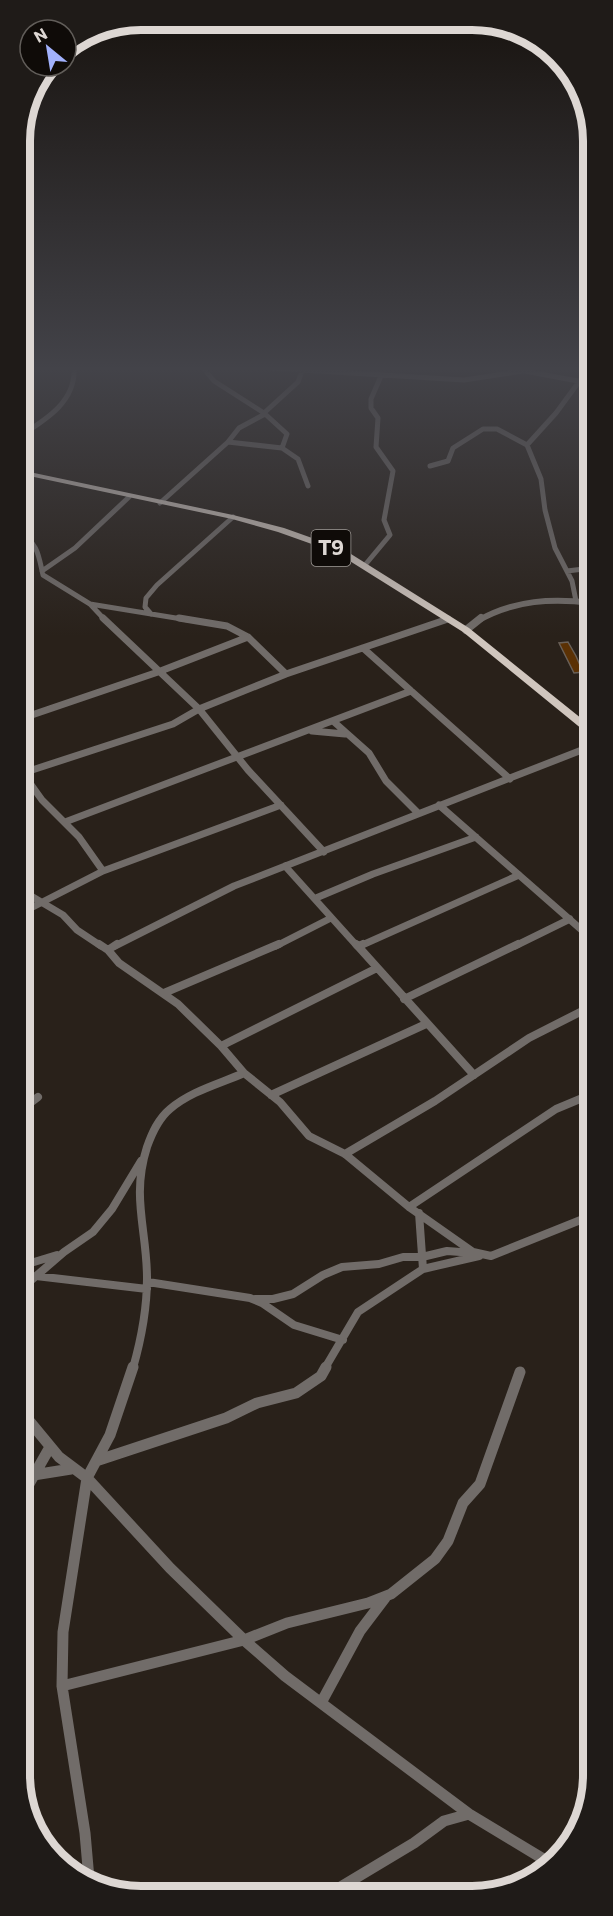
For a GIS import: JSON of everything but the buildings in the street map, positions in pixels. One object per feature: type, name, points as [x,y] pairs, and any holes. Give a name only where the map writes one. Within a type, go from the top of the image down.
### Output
[{"type":"highway","name":"T9","points":[[30,474],[129,497],[233,517],[281,530],[340,551],[466,630],[583,725]]},
{"type":"street","points":[[160,503],[211,457]]},
{"type":"street","points":[[296,457],[308,486]]},
{"type":"street","points":[[365,565],[390,535],[384,520],[393,471],[381,457]]},
{"type":"street","points":[[430,466],[448,461],[449,457]]},
{"type":"street","points":[[532,457],[541,479],[545,510],[555,548],[572,581],[576,601]]},
{"type":"street","points":[[42,571],[75,548],[129,497]]},
{"type":"street","points":[[151,614],[145,607],[146,598],[157,585],[233,517]]},
{"type":"street","points":[[30,540],[36,546],[44,575],[90,604],[199,709],[237,756],[324,852]]},
{"type":"street","points":[[567,570],[583,569]]},
{"type":"street","points":[[466,630],[477,619],[523,603],[583,602]]},
{"type":"street","points":[[90,604],[227,626],[248,637],[286,675]]},
{"type":"street","points":[[30,770],[166,727],[185,719],[199,709],[286,675],[448,619]]},
{"type":"street","points":[[30,717],[158,672],[248,637]]},
{"type":"street","points":[[363,648],[510,778]]},
{"type":"street","points":[[65,822],[411,691]]},
{"type":"street","points":[[333,721],[369,753],[386,781],[418,813]]},
{"type":"street","points":[[308,730],[347,735]]},
{"type":"street","points":[[108,950],[126,938],[198,902],[583,750]]},
{"type":"street","points":[[30,783],[42,800],[65,822],[103,871]]},
{"type":"street","points":[[30,909],[103,871],[281,805]]},
{"type":"street","points":[[439,805],[583,931]]},
{"type":"street","points":[[316,898],[374,874],[477,837]]},
{"type":"street","points":[[285,866],[474,1075]]},
{"type":"street","points":[[358,946],[519,875]]},
{"type":"street","points":[[30,894],[63,915],[77,930],[108,950],[119,963],[164,993],[221,1046],[244,1073],[271,1095],[309,1136],[345,1154],[409,1206],[478,1254]]},
{"type":"street","points":[[164,993],[289,940],[331,918]]},
{"type":"street","points":[[404,999],[570,919]]},
{"type":"street","points":[[221,1046],[377,968]]},
{"type":"street","points":[[345,1154],[474,1075],[529,1038],[583,1011]]},
{"type":"street","points":[[271,1095],[426,1024]]},
{"type":"street","points":[[30,1281],[64,1252],[93,1232],[112,1209],[143,1157],[153,1131],[163,1116],[173,1107],[244,1073]]},
{"type":"street","points":[[30,1103],[38,1097]]},
{"type":"street","points":[[409,1206],[556,1109],[583,1098]]},
{"type":"street","points":[[88,1873],[85,1833],[62,1686],[63,1632],[87,1478],[99,1460],[133,1371],[147,1285],[137,1199],[143,1157]]},
{"type":"street","points":[[419,1213],[423,1269]]},
{"type":"street","points":[[36,1276],[273,1299],[293,1294],[323,1275],[342,1267],[380,1264],[403,1257],[422,1257],[446,1251],[491,1256],[583,1219]]},
{"type":"street","points":[[30,1263],[64,1252]]},
{"type":"street","points":[[99,1460],[226,1418],[257,1403],[297,1393],[321,1376],[358,1312],[423,1269],[478,1254]]},
{"type":"street","points":[[255,1299],[294,1325],[343,1340]]},
{"type":"street","points":[[321,1703],[360,1631],[386,1597],[435,1559],[448,1541],[463,1503],[480,1484],[520,1372]]},
{"type":"street","points":[[30,1422],[71,1469],[87,1478],[170,1568],[244,1640],[321,1703],[469,1814],[544,1860]]},
{"type":"street","points":[[30,1483],[50,1447]]},
{"type":"street","points":[[30,1475],[71,1469]]},
{"type":"street","points":[[62,1686],[244,1640],[286,1623],[386,1597]]},
{"type":"street","points":[[342,1886],[414,1843],[444,1821],[469,1814]]}]
